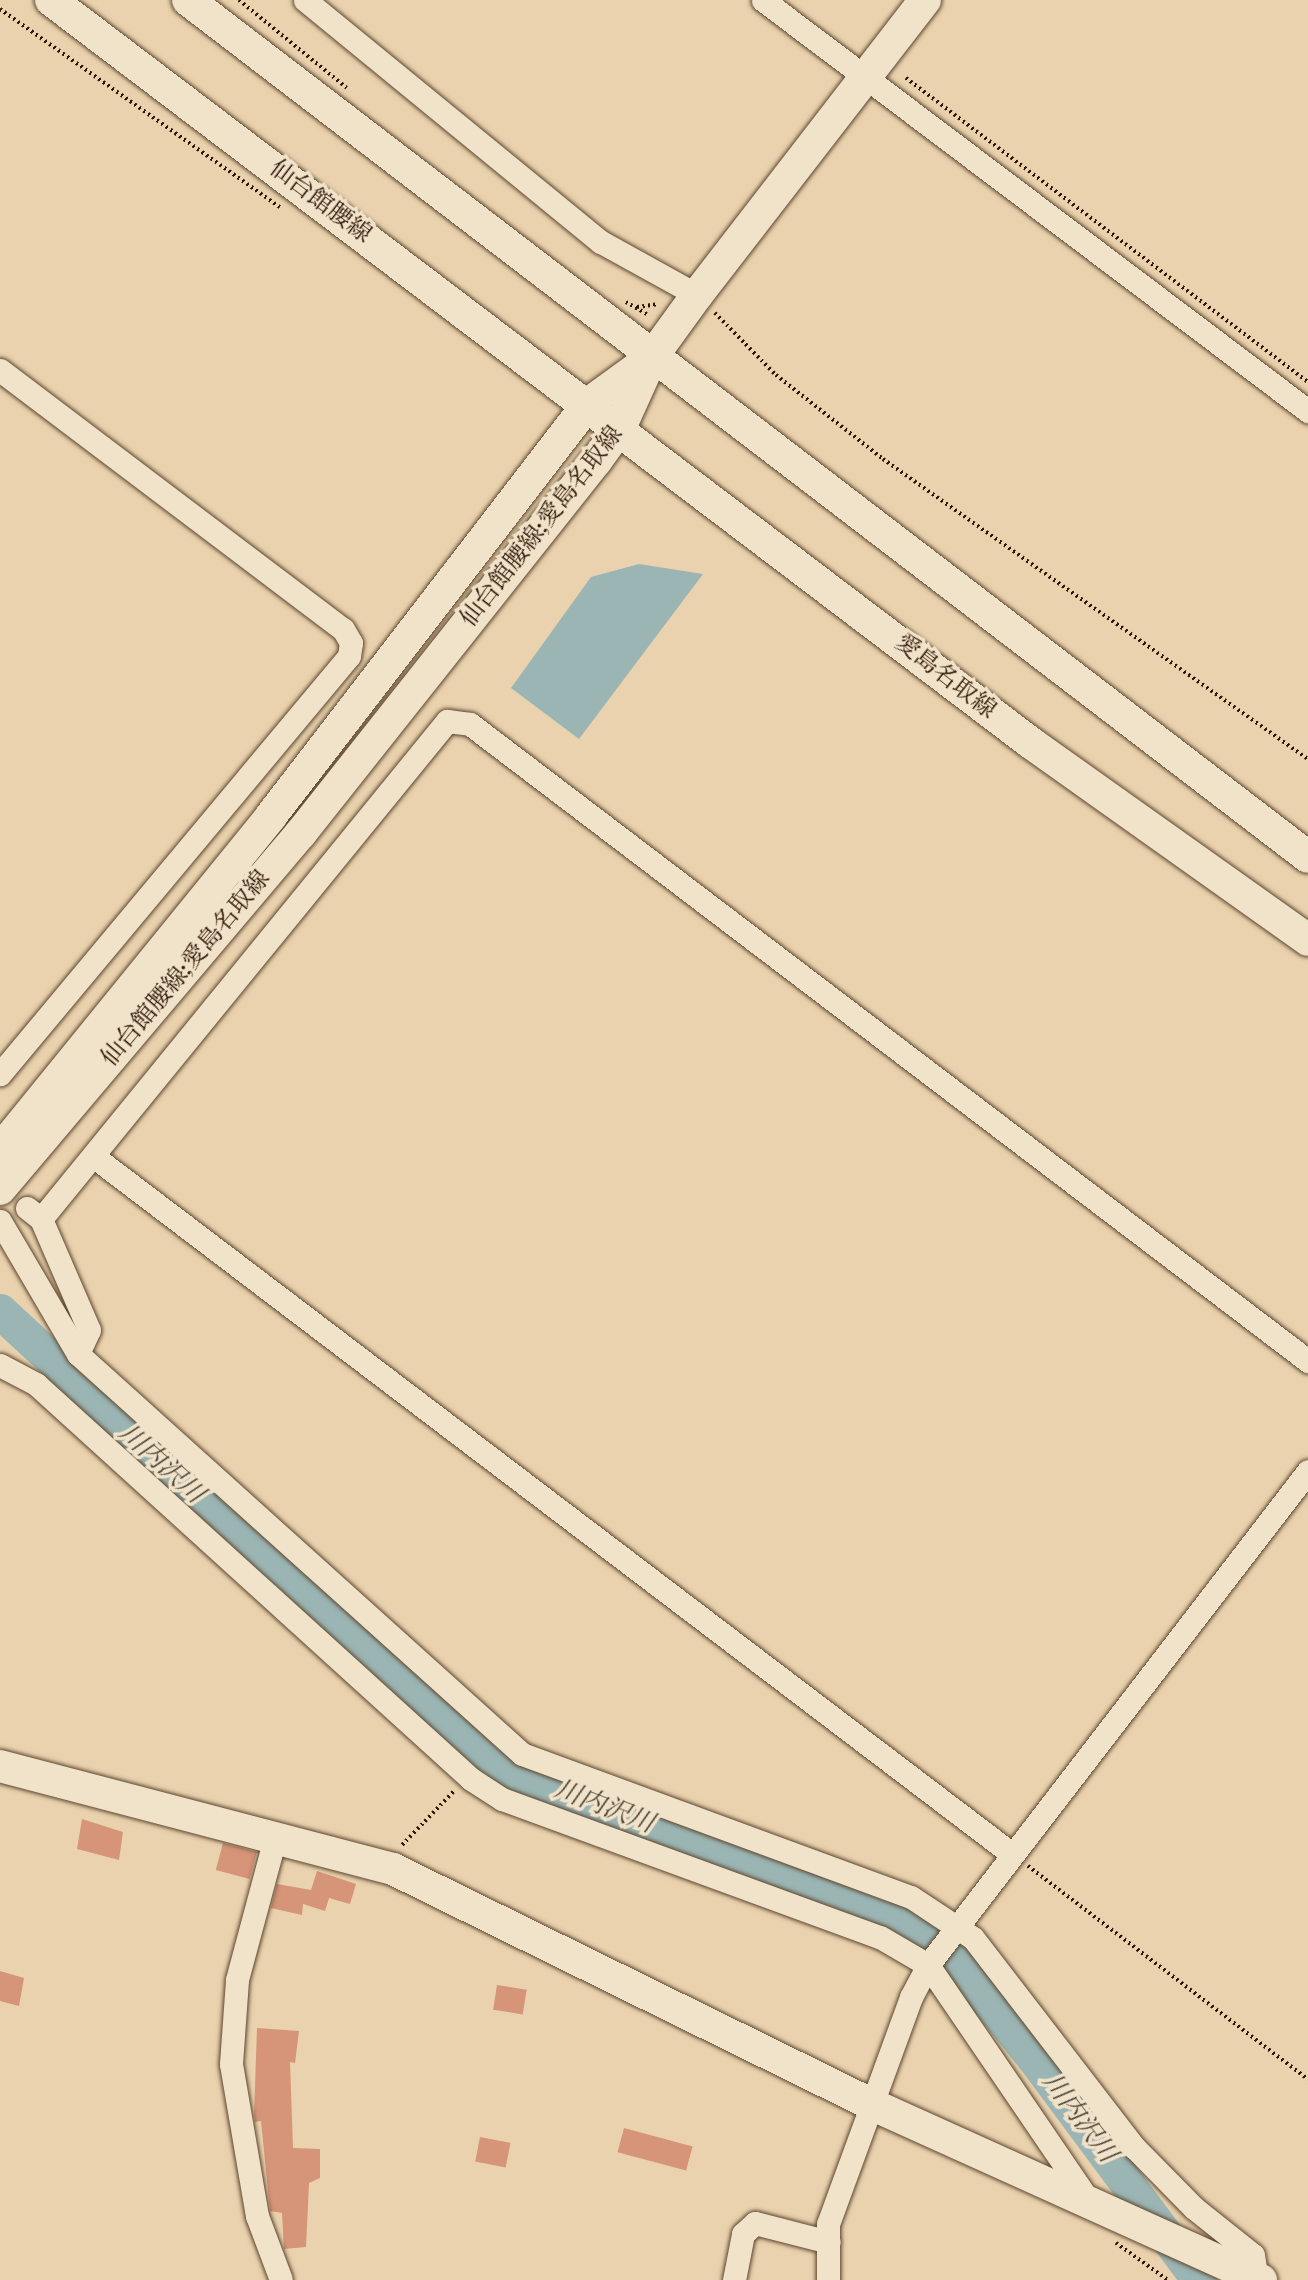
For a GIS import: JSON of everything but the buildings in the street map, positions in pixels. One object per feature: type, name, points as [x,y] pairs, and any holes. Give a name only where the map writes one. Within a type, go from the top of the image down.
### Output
[{"type":"main road","name":"仙台館腰線","points":[[51,0],[588,404]]},
{"type":"main road","points":[[188,0],[652,357],[988,607],[1308,857]]},
{"type":"main road","points":[[652,357],[925,0]]},
{"type":"main road","name":"仙台館腰線;愛島名取線","points":[[0,1150],[237,859],[588,404],[652,357]]},
{"type":"main road","name":"仙台館腰線;愛島名取線","points":[[0,1189],[301,833],[620,428],[652,357]]},
{"type":"main road","name":"愛島名取線","points":[[588,404],[1031,743],[1308,940]]},
{"type":"main road","points":[[0,1766],[276,1834],[393,1869],[873,2105],[1251,2276]]},
{"type":"street","points":[[305,0],[601,242],[697,295]]},
{"type":"street","points":[[764,0],[1308,411]]},
{"type":"street","points":[[0,370],[343,629],[351,643],[349,656],[0,1074]]},
{"type":"street","points":[[78,1354],[89,1330],[34,1213],[93,1156],[447,721],[470,724],[1308,1361]]},
{"type":"street","points":[[93,1156],[1012,1854]]},
{"type":"street","points":[[0,1221],[78,1354],[522,1754],[911,1897],[956,1932],[1164,2180],[1253,2255],[1251,2276]]},
{"type":"street","points":[[0,1365],[36,1384],[471,1779],[502,1799],[880,1937],[931,1962],[1106,2211]]},
{"type":"street","points":[[828,2280],[828,2224],[931,1962],[1308,1471]]},
{"type":"street","points":[[276,1834],[237,1980],[231,2064],[257,2216],[281,2280]]},
{"type":"street","points":[[734,2280],[743,2234],[755,2223],[829,2242]]},
{"type":"path","points":[[0,9],[287,212]]},
{"type":"path","points":[[906,78],[1308,382]]},
{"type":"path","points":[[697,295],[776,375],[883,459],[1308,759]]},
{"type":"path","points":[[393,1869],[402,1844],[471,1779]]},
{"type":"path","points":[[1012,1854],[1308,2079]]},
{"type":"water","points":[[639,564],[703,574],[579,739],[511,688],[591,577]]},
{"type":"waterway","name":"川内沢川","points":[[0,1311],[489,1764],[932,1933],[1034,2058],[1199,2280]]}]
